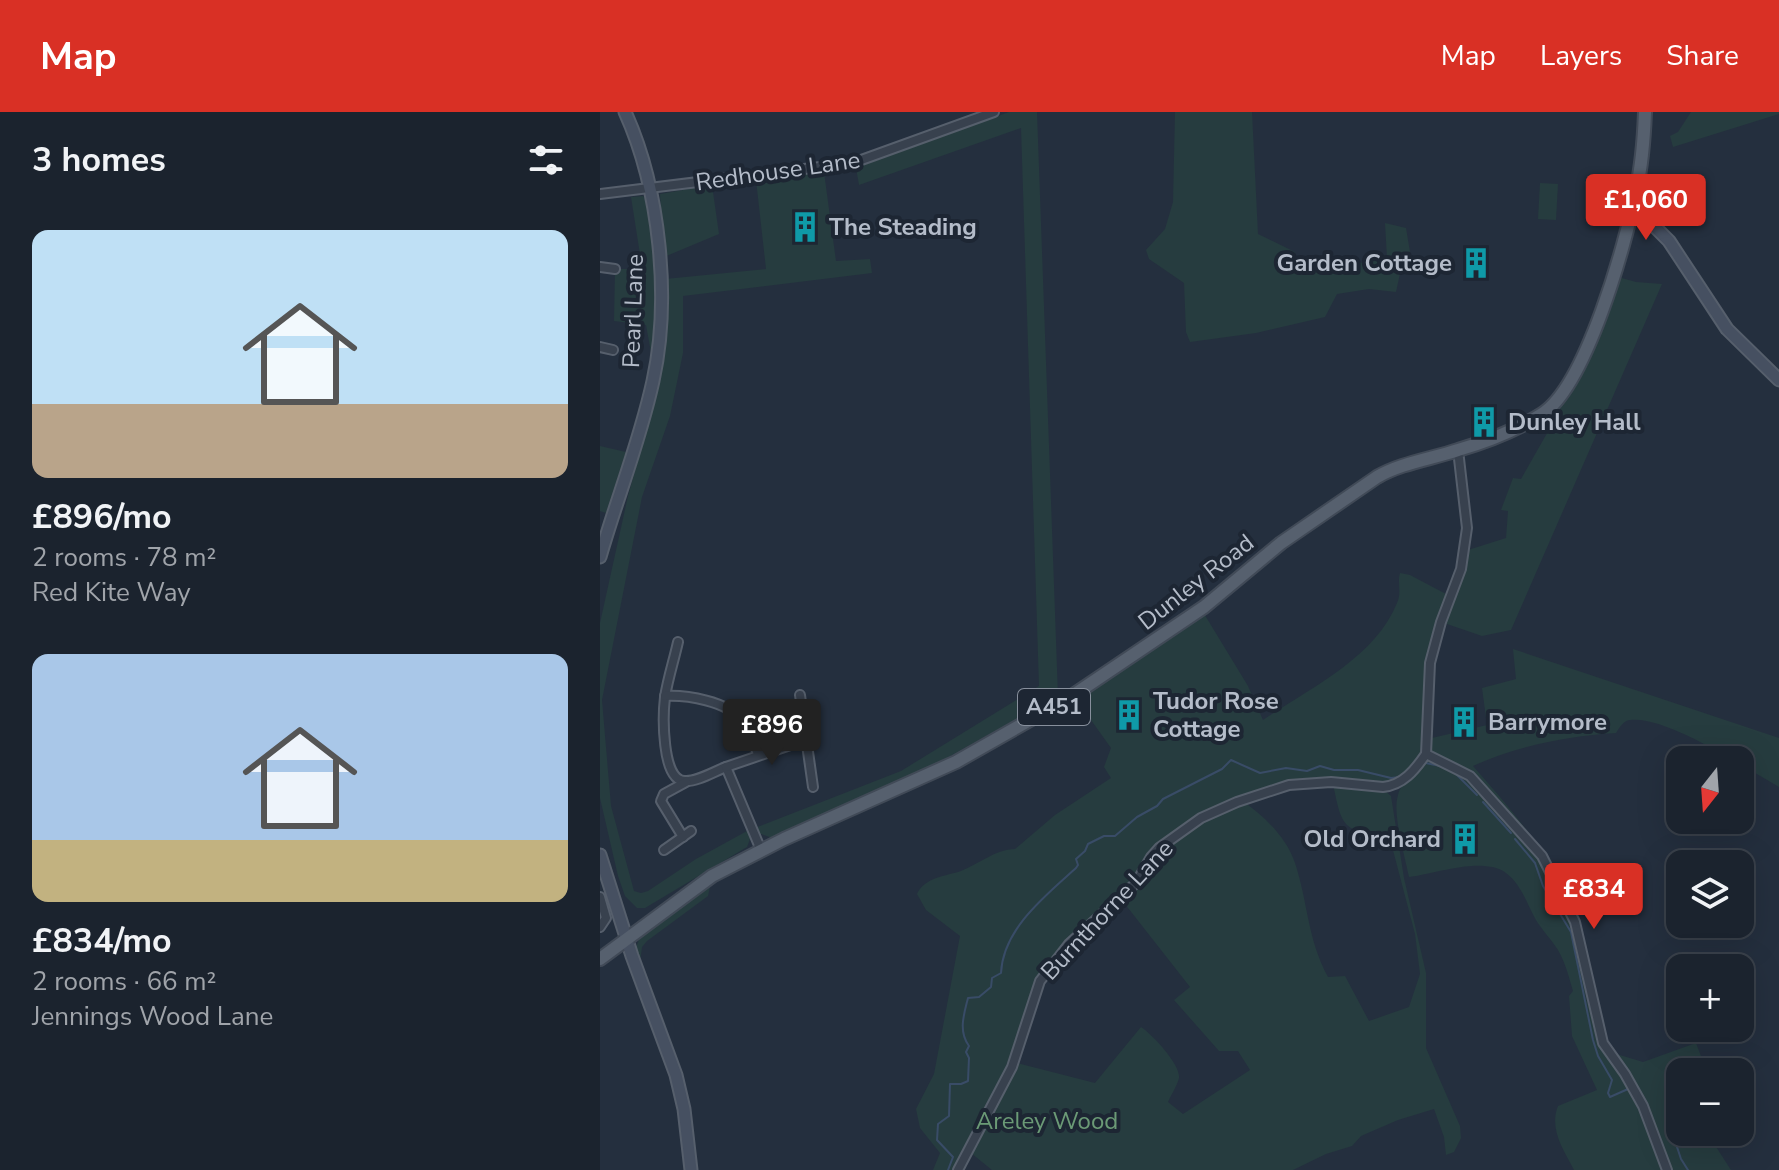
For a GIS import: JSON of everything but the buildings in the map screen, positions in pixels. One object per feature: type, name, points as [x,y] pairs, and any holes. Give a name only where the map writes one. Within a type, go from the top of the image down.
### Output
[{"type":"main road","name":"Pearl Lane","points":[[600,557],[646,407],[656,362],[660,321],[659,269],[650,188],[625,112]]},
{"type":"main road","name":"Dunley Road","points":[[600,959],[712,876],[761,850],[956,762],[1043,714],[1204,607],[1281,543],[1377,477],[1392,469],[1458,450],[1529,421],[1552,407],[1573,376],[1598,318],[1627,229],[1636,192],[1645,112]]},
{"type":"main road","points":[[1636,192],[1639,210],[1669,241],[1727,329],[1779,380]]},
{"type":"main road","points":[[1627,229],[1637,223],[1651,224]]},
{"type":"main road","points":[[600,855],[676,1075],[684,1109],[691,1170]]},
{"type":"street","name":"Redhouse Lane","points":[[600,194],[853,163],[994,112]]},
{"type":"street","points":[[600,267],[615,269]]},
{"type":"street","points":[[600,347],[613,350]]},
{"type":"street","points":[[1458,450],[1465,501],[1465,550],[1432,651],[1426,754],[1470,776],[1542,856],[1575,922],[1603,1043],[1643,1106],[1667,1170]]},
{"type":"street","points":[[678,642],[665,696],[667,756],[676,779],[686,782]]},
{"type":"street","points":[[800,695],[813,787]]},
{"type":"street","points":[[665,696],[682,696],[730,711],[743,720],[758,754]]},
{"type":"street","points":[[683,837],[661,801],[664,794],[686,782],[758,754],[808,739]]},
{"type":"street","name":"Burnthorne Lane","points":[[958,1170],[1012,1067],[1033,1009],[1038,984],[1069,944],[1131,888],[1159,848],[1201,818],[1289,785],[1331,782],[1394,786],[1407,777],[1426,754]]},
{"type":"street","points":[[726,767],[761,850]]},
{"type":"street","points":[[664,850],[691,831]]},
{"type":"street","points":[[600,897],[606,918],[600,927]]},
{"type":"green space","points":[[1009,112],[1037,112],[1058,696],[934,765],[782,834],[772,838],[761,834],[750,839],[747,847],[645,908],[637,908],[625,896],[618,876],[600,798],[600,623],[628,496],[658,388],[664,355],[665,279],[766,269],[756,180],[824,172],[836,261],[870,259],[872,273],[683,296],[683,353],[670,416],[642,497],[602,700],[611,806],[634,891],[648,891],[696,859],[747,831],[901,771],[1039,686],[1021,128],[859,185],[856,168]]},
{"type":"green space","points":[[1175,112],[1252,112],[1258,234],[1295,252],[1298,270],[1383,260],[1387,258],[1385,223],[1406,228],[1410,252],[1403,260],[1396,292],[1369,289],[1337,294],[1325,317],[1256,333],[1190,342],[1186,332],[1184,283],[1149,259],[1146,250],[1165,229],[1173,202]]},
{"type":"green space","points":[[1691,112],[1779,114],[1673,147],[1670,136],[1678,132]]},
{"type":"green space","points":[[1540,183],[1558,184],[1556,220],[1538,219]]},
{"type":"green space","points":[[712,185],[719,234],[664,257],[660,194]]},
{"type":"green space","points":[[643,196],[649,203],[654,261],[652,358],[646,325],[614,321],[615,269],[642,267],[631,197]]},
{"type":"green space","points":[[1618,277],[1662,284],[1511,630],[1482,636],[1444,623],[1468,550],[1506,538],[1508,511],[1501,510],[1513,478],[1521,479],[1555,423],[1545,419],[1562,402]]},
{"type":"green space","points":[[600,446],[626,452],[606,513],[600,511]]},
{"type":"green space","points":[[1400,573],[1446,594],[1427,657],[1425,729],[1420,757],[1404,776],[1387,783],[1318,779],[1279,784],[1233,801],[1158,846],[1128,886],[1070,940],[1037,978],[1003,1078],[955,1170],[933,1170],[940,1153],[920,1128],[916,1109],[934,1074],[960,936],[926,910],[917,894],[921,888],[936,878],[961,871],[1001,851],[1015,849],[1055,815],[1111,778],[1104,767],[1111,748],[1076,699],[1203,612],[1248,686],[1263,720],[1339,670],[1373,640],[1387,623],[1397,603]]},
{"type":"green space","points":[[1513,649],[1779,738],[1779,787],[1754,772],[1754,746],[1707,746],[1668,727],[1641,720],[1625,722],[1616,733],[1543,743],[1473,766],[1542,851],[1473,773],[1429,749],[1432,738],[1487,725],[1482,688],[1516,679]]},
{"type":"green space","points":[[1427,761],[1461,775],[1541,858],[1571,918],[1596,1038],[1627,1085],[1635,1084],[1613,1053],[1643,1062],[1696,1043],[1702,1058],[1666,1058],[1666,1146],[1716,1146],[1731,1170],[1574,1170],[1556,1131],[1558,1106],[1597,1090],[1572,1036],[1569,996],[1573,991],[1565,965],[1520,888],[1506,873],[1496,868],[1472,866],[1409,877],[1397,803],[1402,785]]},
{"type":"green space","name":"Areley Wood","points":[[1333,784],[1384,790],[1391,796],[1404,878],[1426,973],[1426,1048],[1460,1126],[1461,1138],[1454,1152],[1446,1155],[1444,1137],[1434,1109],[1361,1136],[1352,1146],[1293,1170],[992,1170],[971,1153],[1017,1063],[1095,1083],[1141,1027],[1171,1058],[1178,1072],[1179,1078],[1168,1102],[1183,1114],[1250,1070],[1238,1051],[1219,1051],[1174,1000],[1190,987],[1121,899],[1162,850],[1198,823],[1244,802],[1274,828],[1291,854],[1316,948],[1328,977],[1345,976],[1369,1021],[1409,1007],[1420,974],[1415,934],[1389,835],[1362,832],[1347,825],[1339,810]]},
{"type":"green space","points":[[710,887],[708,896],[647,941],[642,947],[640,962],[635,950],[640,937]]},
{"type":"waterway","points":[[948,1170],[953,1157],[937,1140],[938,1124],[949,1116],[950,1084],[968,1081],[969,1058],[966,1052],[969,1046],[963,1028],[968,998],[979,997],[991,987],[992,978],[1001,973],[1009,942],[1017,928],[1039,902],[1076,868],[1076,859],[1088,844],[1104,836],[1115,836],[1163,799],[1222,769],[1231,760],[1260,773],[1286,768],[1307,771],[1320,766],[1400,777]]},
{"type":"waterway","points":[[1426,763],[1440,766]]},
{"type":"waterway","points":[[1456,774],[1477,795]]},
{"type":"waterway","points":[[1483,802],[1511,833]]},
{"type":"waterway","points":[[1515,839],[1535,863],[1543,886],[1571,932],[1593,1040],[1612,1080],[1608,1093],[1610,1097],[1628,1089]]},
{"type":"waterway","points":[[1677,1146],[1688,1170]]},
{"type":"place","name":"The Steading","points":[[805,227]]},
{"type":"place","name":"Garden Cottage","points":[[1476,263]]},
{"type":"place","name":"Dunley Hall","points":[[1484,422]]},
{"type":"place","name":"Tudor Rose Cottage","points":[[1129,715]]},
{"type":"place","name":"Barrymore","points":[[1464,722]]},
{"type":"place","name":"Old Orchard","points":[[1465,839]]}]
